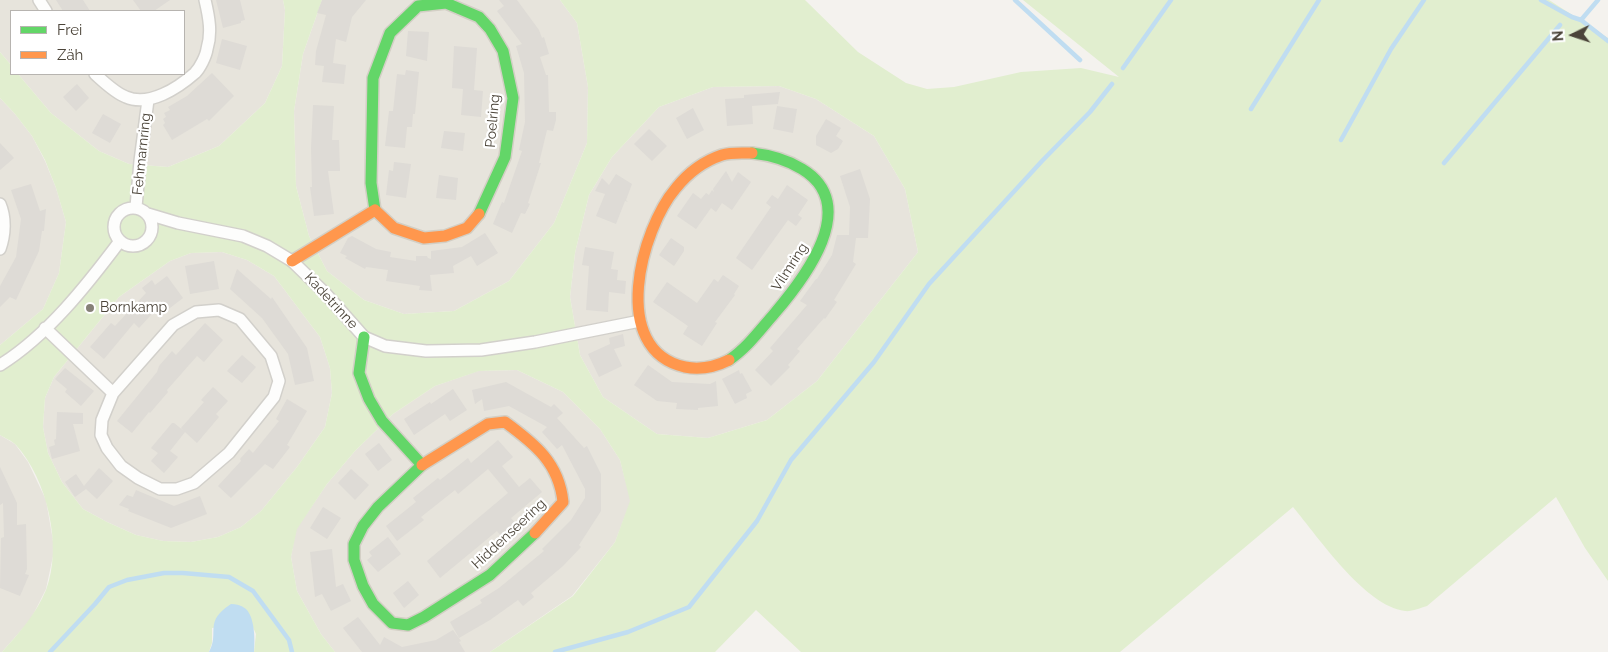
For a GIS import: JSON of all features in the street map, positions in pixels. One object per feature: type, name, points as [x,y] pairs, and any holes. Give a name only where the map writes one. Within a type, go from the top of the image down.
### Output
[{"type":"street","name":"Fehmarnring","points":[[96,75],[126,98],[148,100],[164,94],[196,72],[207,51],[210,36],[205,0]]},
{"type":"street","name":"Poelring","points":[[446,3],[479,16],[490,29],[503,51],[513,98],[505,157],[482,211],[467,228],[445,236],[424,238],[394,228],[375,210],[371,183],[373,78],[390,33],[418,6],[446,3]]},
{"type":"street","name":"Fehmarnring","points":[[136,207],[148,100]]},
{"type":"street","name":"Vilmring","points":[[752,153],[781,158],[819,181],[825,194],[829,216],[820,250],[791,296],[742,350],[725,363],[705,368],[687,368],[669,362],[657,353],[650,344],[640,321],[638,296],[640,272],[646,244],[656,219],[670,194],[689,174],[725,154],[752,153]]},
{"type":"street","points":[[0,204],[4,225],[0,249]]},
{"type":"street","name":"Kadetrinne","points":[[136,207],[148,214],[178,223],[243,236],[267,246],[292,261],[325,293],[364,337],[385,346],[426,351],[481,350],[535,342],[640,321]]},
{"type":"street","points":[[136,207],[124,209],[116,218],[114,230],[120,241],[129,246],[138,246],[147,241],[152,232],[152,222],[148,214]]},
{"type":"street","points":[[292,261],[375,210]]},
{"type":"street","points":[[0,365],[18,354],[46,328],[88,282],[120,241]]},
{"type":"street","points":[[219,310],[240,319],[271,356],[279,380],[274,397],[229,453],[194,483],[177,489],[160,489],[138,478],[121,466],[107,448],[101,435],[102,420],[114,393],[173,324],[196,312],[219,310]]},
{"type":"street","points":[[46,328],[114,393]]},
{"type":"street","points":[[364,337],[359,373],[369,399],[382,422],[422,465]]},
{"type":"street","name":"Hiddenseering","points":[[505,422],[545,454],[563,488],[563,502],[540,528],[490,575],[408,625],[392,623],[371,601],[360,580],[353,558],[356,537],[377,509],[422,465],[488,424],[505,422]]},
{"type":"shaded area","points":[[0,0],[283,0],[285,10],[282,66],[265,103],[219,146],[168,167],[129,164],[99,151],[51,113],[19,75],[185,75],[185,10],[10,10],[10,64],[0,52]]},
{"type":"shaded area","points":[[322,0],[560,0],[577,23],[588,87],[587,143],[554,223],[509,281],[454,311],[404,314],[364,300],[327,271],[309,236],[296,186],[294,111],[303,54]]},
{"type":"shaded area","points":[[779,86],[816,99],[874,136],[905,189],[918,252],[817,381],[767,420],[708,438],[657,434],[603,397],[580,355],[570,297],[575,253],[589,195],[612,157],[659,107],[713,87]]},
{"type":"shaded area","points":[[0,98],[32,136],[56,188],[66,222],[59,273],[43,309],[0,345]]},
{"type":"shaded area","name":"Bornkamp","points":[[222,252],[247,260],[274,276],[320,337],[330,368],[332,393],[325,427],[297,467],[261,511],[241,527],[218,537],[191,542],[163,541],[136,535],[83,509],[62,482],[48,453],[43,427],[45,398],[54,377],[119,297],[170,261],[191,253]]},
{"type":"shaded area","points":[[517,370],[563,392],[600,429],[620,460],[631,501],[615,542],[572,596],[490,652],[335,652],[321,634],[297,591],[291,557],[296,529],[327,484],[355,451],[393,414],[435,386],[478,371]]},
{"type":"shaded area","points":[[0,435],[15,444],[28,462],[46,500],[53,541],[53,556],[46,589],[31,619],[2,652],[0,652]]},
{"type":"green space","points":[[283,0],[322,0],[303,54],[294,111],[296,186],[309,236],[327,271],[364,300],[404,314],[454,311],[509,281],[554,223],[587,143],[588,87],[577,23],[560,0],[805,0],[858,52],[906,83],[927,89],[954,87],[1021,72],[1081,68],[1119,77],[1023,0],[1549,0],[1608,38],[1608,581],[1585,548],[1556,497],[1427,606],[1405,611],[1390,606],[1374,597],[1359,584],[1329,552],[1293,507],[1120,652],[801,652],[756,610],[715,652],[490,652],[573,596],[615,542],[630,501],[620,460],[600,429],[563,392],[517,370],[479,371],[435,386],[393,414],[355,451],[327,484],[297,529],[291,557],[297,591],[321,634],[335,652],[254,652],[256,634],[251,623],[212,628],[212,643],[209,652],[2,652],[27,623],[42,599],[51,573],[53,554],[49,514],[44,494],[36,476],[27,459],[16,445],[0,435],[0,345],[43,309],[59,273],[66,222],[45,160],[32,136],[0,98],[0,52],[10,64],[10,75],[19,75],[51,113],[99,151],[129,164],[168,167],[219,146],[265,103],[282,66],[285,10]],"holes":[[[779,86],[816,99],[874,136],[905,189],[918,252],[817,381],[767,420],[708,438],[657,434],[603,397],[580,355],[570,297],[575,253],[589,195],[612,157],[659,107],[713,87]],[[222,252],[247,260],[274,276],[320,337],[330,368],[332,393],[325,427],[297,467],[261,511],[241,527],[218,537],[191,542],[163,541],[136,535],[83,509],[62,482],[48,453],[43,427],[45,398],[54,377],[119,297],[170,261],[191,253]]]},
{"type":"water","points":[[231,604],[246,609],[249,613],[254,629],[254,652],[209,652],[217,616]]},
{"type":"building","points":[[56,0],[83,0],[89,10],[62,10]]},
{"type":"building","points":[[133,0],[170,0],[155,10],[140,10]]},
{"type":"building","points":[[216,0],[240,0],[245,20],[223,28]]},
{"type":"building","points":[[322,0],[366,0],[352,17],[346,42],[336,39],[333,63],[346,65],[344,84],[322,82],[324,66],[315,65],[316,51],[326,15],[317,13]]},
{"type":"building","points":[[499,0],[517,0],[539,30],[542,38],[544,37],[549,54],[540,57],[546,75],[548,75],[549,112],[556,112],[553,131],[547,130],[539,163],[541,163],[528,203],[530,204],[525,214],[521,213],[512,233],[493,224],[502,202],[504,203],[522,151],[519,150],[525,122],[524,73],[516,46],[522,44],[497,11],[504,6]]},
{"type":"building","points":[[408,31],[429,32],[427,61],[406,56]]},
{"type":"building","points":[[222,39],[247,46],[240,70],[216,63]]},
{"type":"building","points":[[454,46],[477,48],[474,90],[483,91],[481,117],[461,115],[463,89],[452,88]]},
{"type":"building","points":[[406,70],[419,72],[412,127],[407,127],[405,148],[385,146],[389,111],[393,111],[397,74],[405,75]]},
{"type":"building","points":[[212,73],[234,96],[209,121],[207,119],[172,140],[163,125],[165,123],[163,119],[166,117],[164,113],[170,110],[168,107],[187,96]]},
{"type":"building","points":[[77,84],[89,98],[76,111],[63,97]]},
{"type":"building","points":[[780,92],[778,104],[752,106],[753,124],[727,126],[725,99],[744,98],[744,95]]},
{"type":"building","points":[[313,105],[334,106],[332,140],[339,140],[340,171],[328,171],[334,214],[314,216],[310,187],[312,187]]},
{"type":"building","points":[[777,106],[797,109],[793,133],[773,129]]},
{"type":"building","points":[[693,108],[704,130],[687,139],[676,118]]},
{"type":"building","points":[[103,114],[121,124],[110,143],[92,133]]},
{"type":"building","points":[[826,119],[841,128],[836,136],[843,141],[838,149],[831,153],[816,145],[816,136]]},
{"type":"building","points":[[649,129],[667,146],[652,161],[634,144]]},
{"type":"building","points":[[444,131],[465,133],[463,151],[441,148]]},
{"type":"building","points":[[0,143],[14,158],[0,170]]},
{"type":"building","points":[[394,162],[411,164],[406,198],[386,195],[389,170],[393,171]]},
{"type":"building","points":[[860,169],[870,199],[868,238],[856,238],[853,262],[856,264],[834,300],[837,302],[825,319],[797,349],[800,351],[788,365],[790,367],[771,386],[755,370],[773,351],[770,348],[807,305],[800,301],[832,255],[837,235],[849,235],[850,207],[840,176]]},
{"type":"building","points":[[726,171],[732,182],[738,172],[751,182],[732,210],[722,203],[716,212],[711,208],[696,229],[677,216],[693,193],[701,199],[706,193],[709,195],[712,190],[714,192],[713,189]]},
{"type":"building","points":[[616,174],[632,184],[626,200],[628,202],[625,201],[616,224],[596,216],[605,194],[595,191],[602,178],[609,185]]},
{"type":"building","points":[[439,175],[458,178],[456,200],[436,198]]},
{"type":"building","points":[[31,184],[40,211],[46,209],[44,231],[42,231],[39,251],[16,300],[10,297],[0,307],[0,286],[16,257],[21,219],[11,190]]},
{"type":"building","points":[[787,185],[808,200],[798,215],[802,218],[796,226],[788,220],[752,270],[736,258],[771,207],[766,203],[772,195],[778,199]]},
{"type":"building","points":[[485,233],[498,253],[477,266],[471,256],[453,266],[454,273],[430,275],[432,291],[419,290],[420,286],[386,281],[388,270],[366,267],[365,269],[345,258],[347,256],[340,253],[348,238],[352,236],[376,249],[391,252],[390,257],[416,261],[416,256],[427,256],[431,259],[431,251],[462,247]]},
{"type":"building","points":[[671,238],[684,247],[684,251],[674,266],[659,255]]},
{"type":"building","points":[[585,247],[614,252],[611,269],[618,270],[617,280],[626,281],[625,294],[609,292],[608,312],[586,310],[589,266],[582,265]]},
{"type":"building","points":[[214,261],[219,289],[190,294],[185,266]]},
{"type":"building","points":[[237,269],[271,299],[272,297],[307,348],[314,381],[295,385],[288,354],[262,318],[230,289]]},
{"type":"building","points":[[723,275],[739,286],[735,295],[715,322],[717,323],[702,346],[683,334],[688,326],[653,302],[667,282],[697,303],[714,279],[718,282]]},
{"type":"building","points":[[167,276],[183,298],[166,311],[161,304],[139,328],[134,323],[104,359],[90,347],[111,323],[115,326],[146,293],[142,288],[152,280],[155,285]]},
{"type":"building","points":[[205,323],[223,340],[204,362],[197,356],[132,433],[117,421],[172,351],[176,355]]},
{"type":"building","points":[[623,334],[625,346],[614,349],[622,366],[599,377],[588,354],[610,344],[609,338]]},
{"type":"building","points":[[242,355],[256,367],[242,383],[227,371]]},
{"type":"building","points":[[648,365],[672,382],[710,384],[716,381],[718,406],[698,408],[698,410],[676,409],[677,403],[657,401],[634,385]]},
{"type":"building","points":[[65,368],[94,391],[81,406],[65,392],[67,389],[55,379]]},
{"type":"building","points":[[739,370],[752,391],[746,394],[747,398],[735,404],[722,379]]},
{"type":"building","points":[[506,382],[551,407],[554,404],[563,413],[557,418],[584,448],[587,446],[601,474],[601,511],[579,545],[581,547],[563,566],[531,593],[534,597],[523,606],[518,600],[490,620],[459,638],[450,622],[482,603],[480,600],[499,588],[544,551],[542,549],[571,520],[585,498],[585,489],[562,445],[557,449],[542,432],[547,427],[509,406],[484,411],[482,399],[475,404],[472,390]]},
{"type":"building","points":[[213,387],[228,401],[216,414],[219,417],[197,443],[185,432],[170,451],[178,457],[164,473],[151,461],[158,453],[151,448],[172,423],[184,431],[181,428],[204,402],[201,400]]},
{"type":"building","points":[[453,389],[467,410],[450,421],[445,414],[414,435],[404,419]]},
{"type":"building","points":[[287,399],[307,411],[287,445],[290,447],[273,469],[265,464],[231,498],[218,486],[241,461],[240,459],[249,449],[253,453],[279,421],[276,419]]},
{"type":"building","points":[[57,412],[83,413],[83,424],[73,424],[80,451],[52,459],[49,447],[55,445]]},
{"type":"building","points":[[498,440],[513,457],[502,466],[519,487],[530,478],[542,492],[511,518],[516,524],[501,536],[497,531],[440,578],[427,561],[508,493],[488,469],[458,494],[455,490],[421,517],[424,520],[397,541],[386,526],[416,502],[413,498],[438,478],[440,480],[468,458],[471,463]]},
{"type":"building","points":[[379,443],[392,460],[378,471],[365,454]]},
{"type":"building","points":[[0,467],[17,503],[17,525],[26,524],[27,569],[25,574],[29,575],[20,596],[0,588],[1,538],[4,537],[3,503],[0,505]]},
{"type":"building","points":[[99,468],[113,481],[97,499],[86,489],[75,497],[65,482],[76,474],[84,486]]},
{"type":"building","points":[[351,469],[369,485],[355,500],[338,483]]},
{"type":"building","points":[[136,490],[174,506],[200,496],[207,514],[171,528],[128,511],[129,509],[119,505],[127,495],[133,497]]},
{"type":"building","points":[[323,507],[341,518],[327,539],[310,528]]},
{"type":"building","points":[[388,537],[401,554],[378,572],[367,560],[372,556],[369,552]]},
{"type":"building","points":[[332,549],[336,587],[343,584],[351,601],[331,611],[322,594],[315,597],[310,552]]},
{"type":"building","points":[[408,581],[419,595],[404,608],[393,593]]},
{"type":"building","points":[[358,617],[380,645],[384,637],[402,647],[436,640],[453,630],[461,641],[459,642],[465,652],[362,652],[343,628]]},
{"type":"waterway","points":[[1015,0],[1080,60]]},
{"type":"waterway","points":[[1123,68],[1171,0]]},
{"type":"waterway","points":[[1251,109],[1319,0]]},
{"type":"waterway","points":[[1341,140],[1391,49],[1424,0]]},
{"type":"waterway","points":[[1541,0],[1581,20],[1608,41]]},
{"type":"waterway","points":[[1581,20],[1598,0]]},
{"type":"waterway","points":[[1444,163],[1560,25]]},
{"type":"waterway","points":[[555,652],[628,632],[689,607],[757,521],[791,460],[874,362],[929,284],[1042,161],[1090,112],[1112,84]]},
{"type":"waterway","points":[[50,652],[109,587],[127,580],[164,573],[229,577],[253,591],[289,640],[292,652]]},
{"type":"traffic: fast","points":[[375,210],[371,183],[373,78],[390,33],[418,6],[446,3],[479,17],[490,29],[503,51],[513,98],[505,157],[479,214]]},
{"type":"traffic: fast","points":[[729,360],[753,338],[799,282],[822,242],[827,221],[827,202],[819,184],[802,169],[784,160],[752,153]]},
{"type":"traffic: fast","points":[[364,337],[359,373],[369,399],[382,421],[422,465],[378,507],[363,526],[354,544],[354,560],[363,586],[373,604],[392,623],[408,625],[490,575],[535,533]]},
{"type":"traffic: slow","points":[[729,360],[707,367],[691,368],[661,356],[646,338],[639,314],[638,286],[643,258],[652,231],[663,207],[676,188],[697,168],[715,158],[729,153],[752,153]]},
{"type":"traffic: slow","points":[[292,261],[375,210],[394,228],[424,238],[445,236],[467,228],[479,214]]},
{"type":"traffic: slow","points":[[422,465],[488,424],[505,422],[526,438],[544,456],[551,465],[561,488],[563,502],[535,533]]},
{"type":"place","name":"Bornkamp","points":[[90,308]]}]
